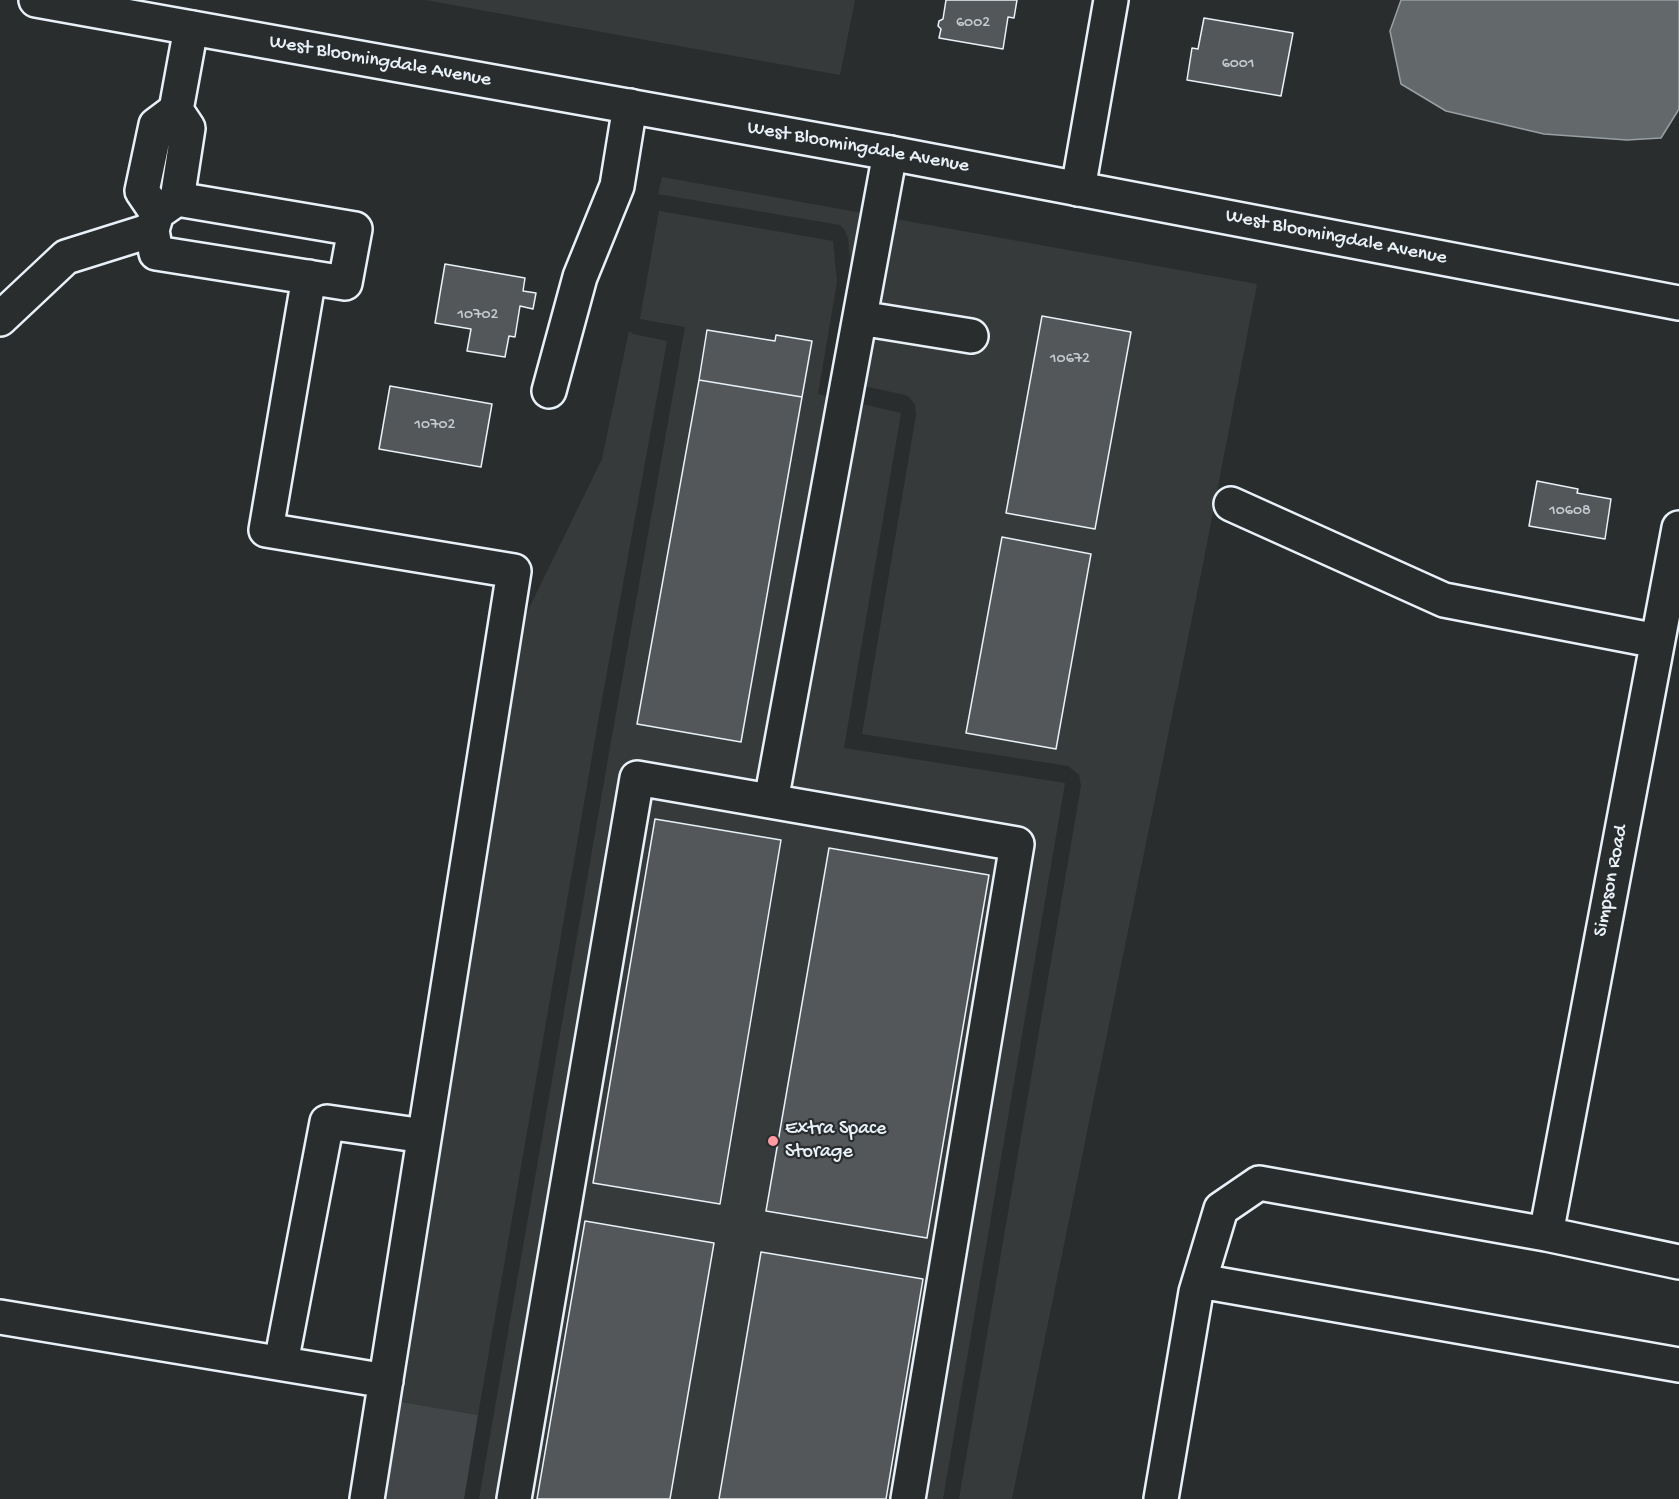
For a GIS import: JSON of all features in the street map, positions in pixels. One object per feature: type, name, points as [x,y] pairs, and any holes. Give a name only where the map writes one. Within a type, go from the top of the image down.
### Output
[{"type":"street","name":"West Bloomingdale Avenue","points":[[36,0],[890,153],[1679,303]]},
{"type":"street","points":[[1078,189],[1111,0]]},
{"type":"street","points":[[0,319],[66,257],[162,214],[355,229],[345,283],[156,253],[162,214],[142,191],[156,125],[176,110],[191,28]]},
{"type":"street","points":[[549,391],[580,277],[617,186],[630,106]]},
{"type":"street","points":[[771,801],[890,153]]},
{"type":"street","points":[[309,277],[266,530],[514,571],[367,1499]]},
{"type":"street","points":[[860,318],[971,336]]},
{"type":"street","points":[[1231,504],[1443,600],[1657,641]]},
{"type":"street","name":"Simpson Road","points":[[1546,1234],[1679,528]]},
{"type":"street","points":[[514,1499],[637,778],[1017,844],[908,1499]]},
{"type":"street","points":[[281,1364],[327,1122],[424,1136]]},
{"type":"street","points":[[1161,1499],[1196,1292],[1221,1209],[1259,1183],[1546,1234],[1679,1262]]},
{"type":"street","points":[[1200,1281],[1679,1365]]},
{"type":"street","points":[[0,1317],[386,1381]]},
{"type":"shaded area","points":[[425,0],[855,0],[840,75]]},
{"type":"shaded area","points":[[1401,0],[1679,0],[1679,109],[1661,138],[1627,140],[1544,134],[1446,111],[1401,84],[1390,31]]},
{"type":"shaded area","points":[[662,177],[1257,284],[1203,564],[1012,1499],[959,1499],[1081,786],[1079,775],[1068,766],[862,734],[916,415],[915,405],[905,395],[837,380],[852,279],[848,238],[840,225],[658,194]]},
{"type":"shaded area","name":"Extra Space Storage","points":[[659,211],[833,241],[837,282],[818,394],[901,413],[844,748],[1065,783],[943,1499],[479,1499],[685,327],[640,319]]},
{"type":"shaded area","points":[[629,331],[633,334],[667,341],[599,716],[478,1415],[378,1398],[490,688],[602,459]]},
{"type":"shaded area","points":[[378,1398],[478,1415],[464,1499],[350,1499]]},
{"type":"building","points":[[946,0],[1017,0],[1014,18],[1008,17],[1003,49],[939,38],[941,29],[938,26],[939,21],[943,19]]},
{"type":"building","points":[[1204,18],[1293,33],[1281,96],[1187,80],[1192,48],[1198,49]]},
{"type":"building","points":[[445,264],[525,278],[523,291],[536,293],[533,309],[520,306],[515,337],[509,336],[505,357],[467,351],[471,329],[435,323]]},
{"type":"building","points":[[1042,316],[1131,332],[1095,529],[1006,513]]},
{"type":"building","points":[[707,330],[775,341],[776,335],[812,341],[802,397],[699,380]]},
{"type":"building","points":[[699,380],[802,397],[741,742],[637,724]]},
{"type":"building","points":[[390,386],[492,404],[481,467],[379,449]]},
{"type":"building","points":[[1537,481],[1578,489],[1577,493],[1611,499],[1605,539],[1529,526]]},
{"type":"building","points":[[1002,537],[1091,554],[1056,749],[966,733]]},
{"type":"building","points":[[655,819],[781,840],[720,1204],[593,1183]]},
{"type":"building","points":[[829,848],[989,875],[927,1238],[766,1211]]},
{"type":"building","points":[[585,1221],[714,1243],[670,1499],[537,1499]]},
{"type":"building","points":[[761,1252],[923,1279],[886,1499],[719,1499]]},
{"type":"place","name":"Extra Space Storage","points":[[773,1141]]}]
